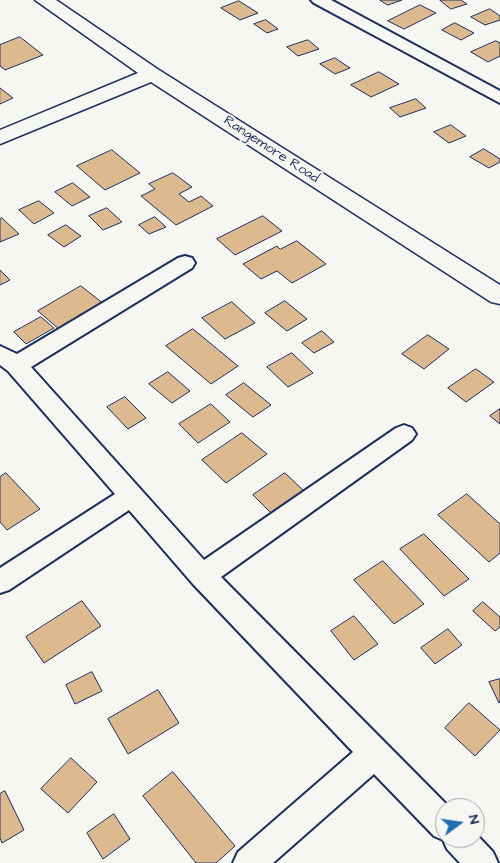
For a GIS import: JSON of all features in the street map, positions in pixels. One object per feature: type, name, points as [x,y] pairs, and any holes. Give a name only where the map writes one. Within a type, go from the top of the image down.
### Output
[{"type":"street","name":"Rangemore Road","points":[[44,0],[152,74],[500,296]]},
{"type":"street","points":[[319,0],[500,98]]},
{"type":"street","points":[[0,138],[152,74]]},
{"type":"street","points":[[186,263],[8,359],[202,576],[435,815]]},
{"type":"street","points":[[202,576],[404,434]]},
{"type":"street","points":[[0,582],[130,496]]},
{"type":"street","points":[[249,863],[375,753]]},
{"type":"street","points":[[468,848],[482,863]]},
{"type":"building","points":[[380,0],[402,0],[388,5]]},
{"type":"building","points":[[440,0],[461,0],[467,4],[451,9]]},
{"type":"building","points":[[239,1],[258,13],[240,20],[221,8]]},
{"type":"building","points":[[420,5],[436,13],[404,29],[388,21]]},
{"type":"building","points":[[490,9],[500,16],[500,20],[485,25],[471,17]]},
{"type":"building","points":[[266,20],[278,29],[267,33],[254,24]]},
{"type":"building","points":[[455,23],[474,33],[461,40],[442,30]]},
{"type":"building","points":[[20,37],[43,55],[5,70],[0,66],[0,45]]},
{"type":"building","points":[[308,40],[319,49],[298,56],[287,47]]},
{"type":"building","points":[[496,41],[500,43],[500,56],[488,62],[471,52]]},
{"type":"building","points":[[335,58],[350,68],[335,74],[320,64]]},
{"type":"building","points":[[379,72],[399,84],[371,97],[351,85]]},
{"type":"building","points":[[0,88],[13,98],[0,104]]},
{"type":"building","points":[[416,99],[426,108],[400,117],[390,108]]},
{"type":"building","points":[[451,125],[466,136],[449,143],[434,132]]},
{"type":"building","points":[[484,149],[500,159],[500,162],[489,168],[470,157]]},
{"type":"building","points":[[112,150],[140,173],[105,190],[77,166]]},
{"type":"building","points":[[173,173],[192,187],[179,194],[189,202],[201,196],[213,206],[176,225],[141,196],[155,189],[149,184]]},
{"type":"building","points":[[73,183],[90,197],[72,206],[55,192]]},
{"type":"building","points":[[39,201],[54,213],[34,224],[19,210]]},
{"type":"building","points":[[107,208],[122,222],[103,230],[89,216]]},
{"type":"building","points":[[263,216],[282,231],[235,255],[217,239]]},
{"type":"building","points":[[155,217],[166,227],[149,234],[139,225]]},
{"type":"building","points":[[2,218],[19,234],[0,242],[0,219]]},
{"type":"building","points":[[66,225],[81,236],[64,247],[48,235]]},
{"type":"building","points":[[297,241],[326,264],[292,283],[277,271],[261,279],[243,264],[277,246],[280,249]]},
{"type":"building","points":[[0,270],[10,280],[0,285]]},
{"type":"building","points":[[81,286],[104,304],[60,330],[38,311]]},
{"type":"building","points":[[285,301],[307,319],[287,331],[265,313]]},
{"type":"building","points":[[232,302],[255,323],[225,339],[202,318]]},
{"type":"building","points":[[41,317],[54,328],[26,344],[14,332]]},
{"type":"building","points":[[193,329],[238,366],[211,384],[166,346]]},
{"type":"building","points":[[322,331],[334,342],[314,353],[302,343]]},
{"type":"building","points":[[428,335],[449,349],[424,369],[402,354]]},
{"type":"building","points":[[292,353],[313,373],[288,387],[267,367]]},
{"type":"building","points":[[476,369],[494,382],[466,402],[448,388]]},
{"type":"building","points":[[168,372],[190,391],[172,403],[149,384]]},
{"type":"building","points":[[244,383],[271,405],[253,417],[226,395]]},
{"type":"building","points":[[125,397],[146,418],[128,429],[107,407]]},
{"type":"building","points":[[211,404],[230,422],[198,443],[179,424]]},
{"type":"building","points":[[500,409],[500,424],[490,416]]},
{"type":"building","points":[[242,433],[267,454],[226,483],[202,460]]},
{"type":"building","points":[[6,473],[40,509],[7,530],[0,522],[0,477]]},
{"type":"building","points":[[285,473],[305,492],[273,515],[253,495]]},
{"type":"building","points":[[467,494],[500,524],[500,553],[489,562],[438,515]]},
{"type":"building","points":[[424,534],[469,579],[444,596],[400,549]]},
{"type":"building","points":[[383,561],[424,604],[394,624],[354,580]]},
{"type":"building","points":[[82,601],[101,626],[44,663],[26,637]]},
{"type":"building","points":[[483,602],[500,617],[500,627],[495,631],[473,611]]},
{"type":"building","points":[[354,616],[378,644],[354,660],[331,631]]},
{"type":"building","points":[[448,629],[462,645],[435,664],[421,648]]},
{"type":"building","points":[[92,672],[102,691],[75,704],[66,685]]},
{"type":"building","points":[[500,679],[500,702],[499,703],[489,682]]},
{"type":"building","points":[[158,690],[179,723],[128,754],[108,719]]},
{"type":"building","points":[[469,703],[500,730],[475,756],[445,728]]},
{"type":"building","points":[[71,758],[97,782],[68,813],[41,789]]},
{"type":"building","points":[[173,772],[235,846],[216,863],[196,863],[143,796]]},
{"type":"building","points":[[5,791],[24,830],[2,843],[0,838],[0,794]]},
{"type":"building","points":[[114,814],[130,839],[103,859],[87,833]]}]
